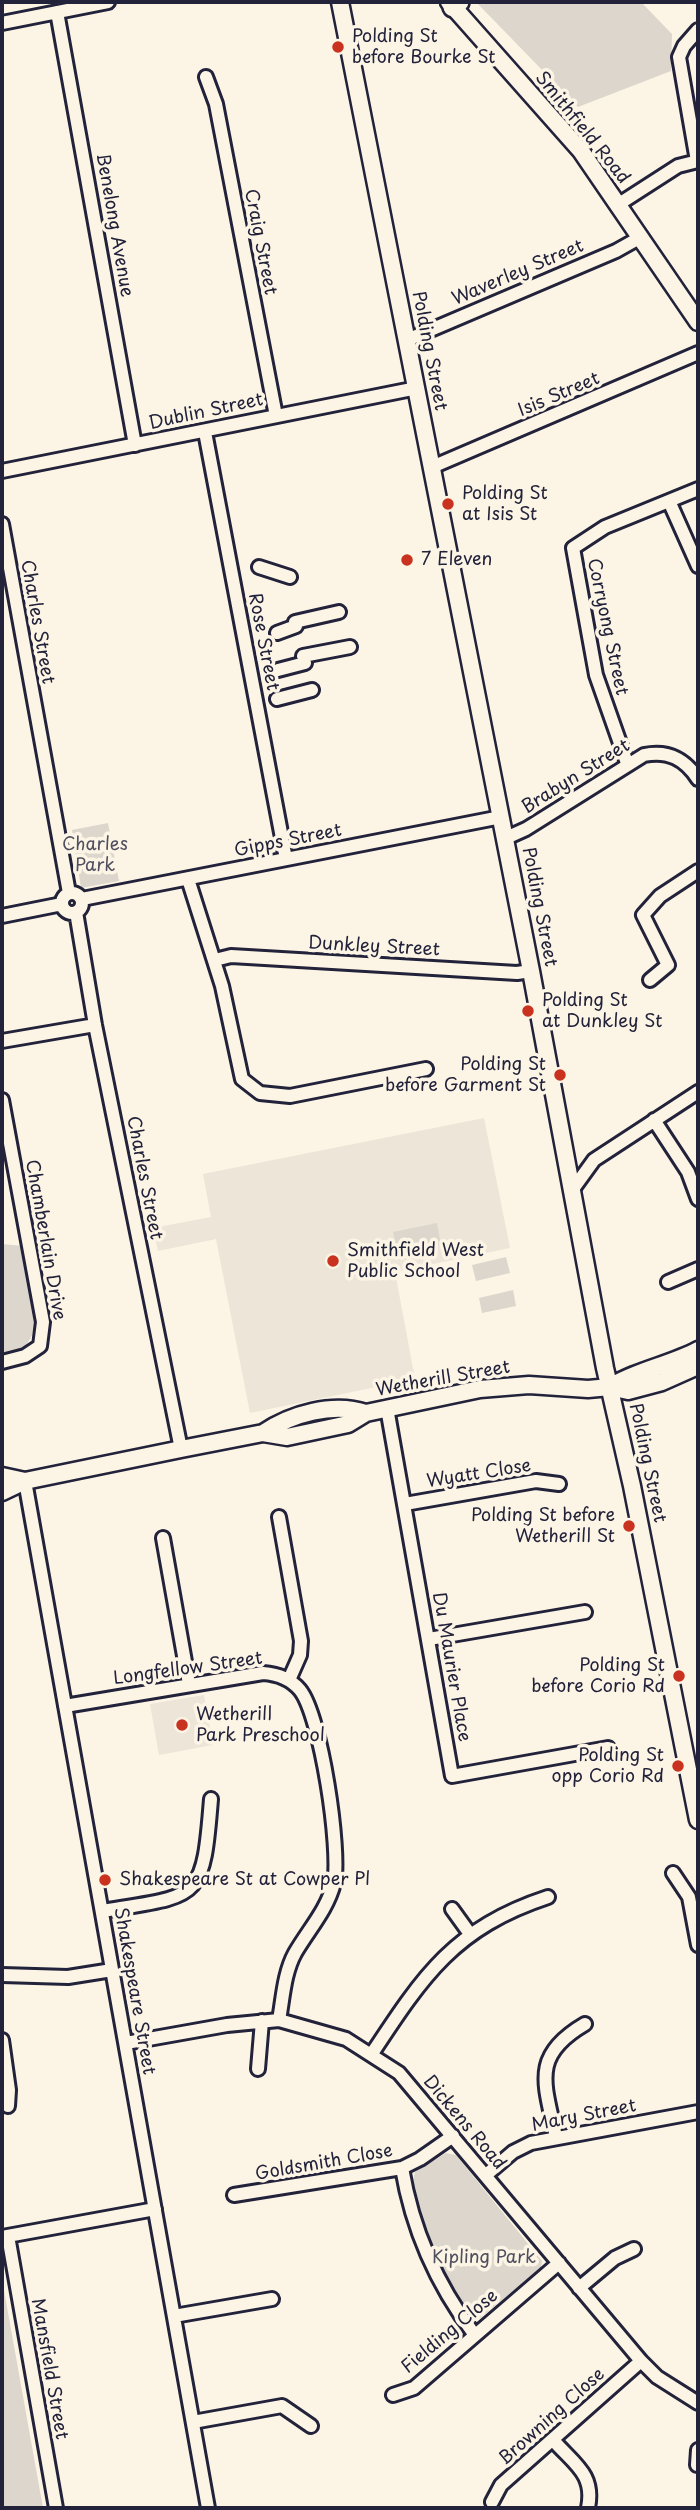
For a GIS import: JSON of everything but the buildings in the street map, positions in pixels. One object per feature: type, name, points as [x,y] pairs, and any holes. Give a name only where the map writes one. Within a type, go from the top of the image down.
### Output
[{"type":"main road","name":"Polding Street","points":[[340,2],[506,838],[610,1387],[698,1820]]},
{"type":"main road","name":"Smithfield Road","points":[[454,3],[581,151],[698,322]]},
{"type":"main road","points":[[610,1387],[625,1377],[674,1363],[698,1350]]},
{"type":"main road","name":"Wetherill Street","points":[[2,1492],[26,1481],[263,1433],[284,1419],[296,1416],[348,1407],[366,1413],[503,1386],[588,1390],[610,1387],[632,1390],[663,1382],[698,1366]]},
{"type":"main road","name":"Wetherill Street","points":[[2,1476],[26,1481]]},
{"type":"street","points":[[2,23],[108,2]]},
{"type":"street","name":"Benelong Avenue","points":[[57,12],[135,445]]},
{"type":"street","points":[[619,204],[678,166],[697,161],[680,57],[684,46],[698,30]]},
{"type":"street","name":"Craig Street","points":[[206,76],[216,104],[276,416]]},
{"type":"street","name":"Waverley Street","points":[[407,340],[616,251],[641,237]]},
{"type":"street","name":"Isis Street","points":[[432,467],[698,353]]},
{"type":"street","name":"Dublin Street","points":[[2,473],[416,388]]},
{"type":"street","name":"Rose Street","points":[[205,432],[286,859]]},
{"type":"street","name":"Corryong Street","points":[[627,763],[596,675],[573,548],[605,527],[698,489]]},
{"type":"street","points":[[669,501],[698,566]]},
{"type":"street","name":"Charles Street","points":[[2,524],[65,898]]},
{"type":"street","points":[[258,567],[290,577]]},
{"type":"street","points":[[278,632],[295,624],[339,612]]},
{"type":"street","points":[[278,670],[350,647]]},
{"type":"street","points":[[277,699],[312,690]]},
{"type":"street","name":"Brabyn Street","points":[[506,838],[526,829],[627,763],[656,752],[674,756],[689,765],[698,779]]},
{"type":"street","name":"Gipps Street","points":[[82,899],[501,817]]},
{"type":"street","points":[[650,980],[668,965],[643,915],[660,896],[698,871]]},
{"type":"street","points":[[188,878],[215,960],[242,1079],[260,1093],[290,1096],[426,1069]]},
{"type":"street","points":[[2,916],[75,893],[82,899],[82,906],[76,912],[67,912],[65,898]]},
{"type":"street","name":"Charles Street","points":[[76,912],[95,1026],[181,1449]]},
{"type":"street","name":"Dunkley Street","points":[[215,960],[231,956],[517,973],[531,971]]},
{"type":"street","points":[[2,1041],[95,1026]]},
{"type":"street","points":[[573,1189],[594,1160],[698,1092]]},
{"type":"street","name":"Chamberlain Drive","points":[[2,1100],[43,1322],[40,1346],[25,1356],[2,1362]]},
{"type":"street","points":[[654,1120],[688,1172],[698,1199]]},
{"type":"street","points":[[566,1151],[576,1159],[594,1160]]},
{"type":"street","points":[[668,1282],[698,1269]]},
{"type":"street","name":"Du Maurier Place","points":[[387,1408],[452,1776],[608,1748]]},
{"type":"street","name":"Shakespeare Street","points":[[26,1481],[208,2508]]},
{"type":"street","name":"Wyatt Close","points":[[405,1504],[536,1481],[559,1484]]},
{"type":"street","points":[[279,1517],[301,1641],[300,1655],[289,1680],[309,1704],[315,1721],[337,1856],[334,1882],[325,1908],[294,1955],[279,2020]]},
{"type":"street","points":[[163,1538],[189,1684]]},
{"type":"street","points":[[429,1639],[585,1612]]},
{"type":"street","name":"Longfellow Street","points":[[65,1706],[263,1673],[289,1680]]},
{"type":"street","points":[[102,1911],[172,1899],[188,1891],[200,1878],[206,1860],[211,1799]]},
{"type":"street","points":[[673,1873],[689,1897],[698,1945]]},
{"type":"street","points":[[371,2054],[432,1967],[470,1934],[517,1907],[548,1897]]},
{"type":"street","points":[[452,1909],[470,1934]]},
{"type":"street","points":[[2,1980],[68,1978],[112,1970]]},
{"type":"street","name":"Dickens Road","points":[[126,2043],[279,2020],[346,2039],[371,2054],[399,2073],[640,2361],[657,2378],[698,2403]]},
{"type":"street","points":[[258,2069],[261,2021]]},
{"type":"street","points":[[556,2137],[545,2086],[547,2061],[563,2037],[585,2024]]},
{"type":"street","points":[[2,2040],[9,2090],[8,2106]]},
{"type":"street","name":"Mary Street","points":[[486,2175],[513,2152],[531,2143],[698,2112]]},
{"type":"street","name":"Goldsmith Close","points":[[234,2195],[402,2168],[453,2136]]},
{"type":"street","points":[[402,2168],[416,2224],[432,2265],[444,2290],[474,2334]]},
{"type":"street","points":[[5,2236],[155,2209]]},
{"type":"street","name":"Mansfield Street","points":[[5,2236],[56,2508]]},
{"type":"street","points":[[579,2288],[615,2258],[634,2249]]},
{"type":"street","name":"Fielding Close","points":[[393,2395],[414,2388],[559,2263]]},
{"type":"street","points":[[174,2316],[272,2299]]},
{"type":"street","name":"Browning Close","points":[[492,2502],[501,2485],[640,2361]]},
{"type":"street","points":[[193,2422],[282,2406],[311,2426]]},
{"type":"street","points":[[553,2440],[587,2478],[592,2491],[588,2508]]},
{"type":"street","points":[[698,2450],[698,2465]]},
{"type":"shaded area","name":"Smithfield West Public School","points":[[484,1118],[510,1248],[395,1272],[415,1379],[250,1413],[216,1239],[158,1251],[153,1228],[211,1217],[203,1174]]},
{"type":"shaded area","name":"Wetherill Park Preschool","points":[[204,1695],[213,1745],[159,1755],[150,1704]]},
{"type":"green space","points":[[641,2],[672,34],[671,71],[578,107],[477,3]]},
{"type":"green space","name":"Charles Park","points":[[108,823],[119,881],[81,888],[72,830]]},
{"type":"green space","points":[[437,1223],[441,1245],[398,1254],[393,1232]]},
{"type":"green space","points":[[2,1244],[23,1246],[36,1312],[29,1341],[19,1351],[2,1357]]},
{"type":"green space","points":[[506,1257],[510,1273],[476,1281],[472,1265]]},
{"type":"green space","points":[[513,1290],[516,1306],[482,1313],[479,1298]]},
{"type":"green space","name":"Kipling Park","points":[[446,2153],[456,2155],[542,2261],[541,2268],[474,2323],[464,2313],[443,2275],[423,2227],[417,2204],[415,2172]]},
{"type":"green space","points":[[2,2279],[43,2508],[2,2508]]},
{"type":"place","name":"Polding St before Bourke St","points":[[338,47]]},
{"type":"place","name":"Polding St at Isis St","points":[[448,504]]},
{"type":"place","name":"7 Eleven","points":[[407,560]]},
{"type":"place","name":"Polding St at Dunkley St","points":[[528,1011]]},
{"type":"place","name":"Polding St before Garment St","points":[[560,1075]]},
{"type":"place","name":"Smithfield West Public School","points":[[333,1261]]},
{"type":"place","name":"Polding St before Wetherill St","points":[[629,1526]]},
{"type":"place","name":"Polding St before Corio Rd","points":[[679,1676]]},
{"type":"place","name":"Wetherill Park Preschool","points":[[182,1725]]},
{"type":"place","name":"Polding St opp Corio Rd","points":[[678,1766]]},
{"type":"place","name":"Shakespeare St at Cowper Pl","points":[[105,1880]]}]
